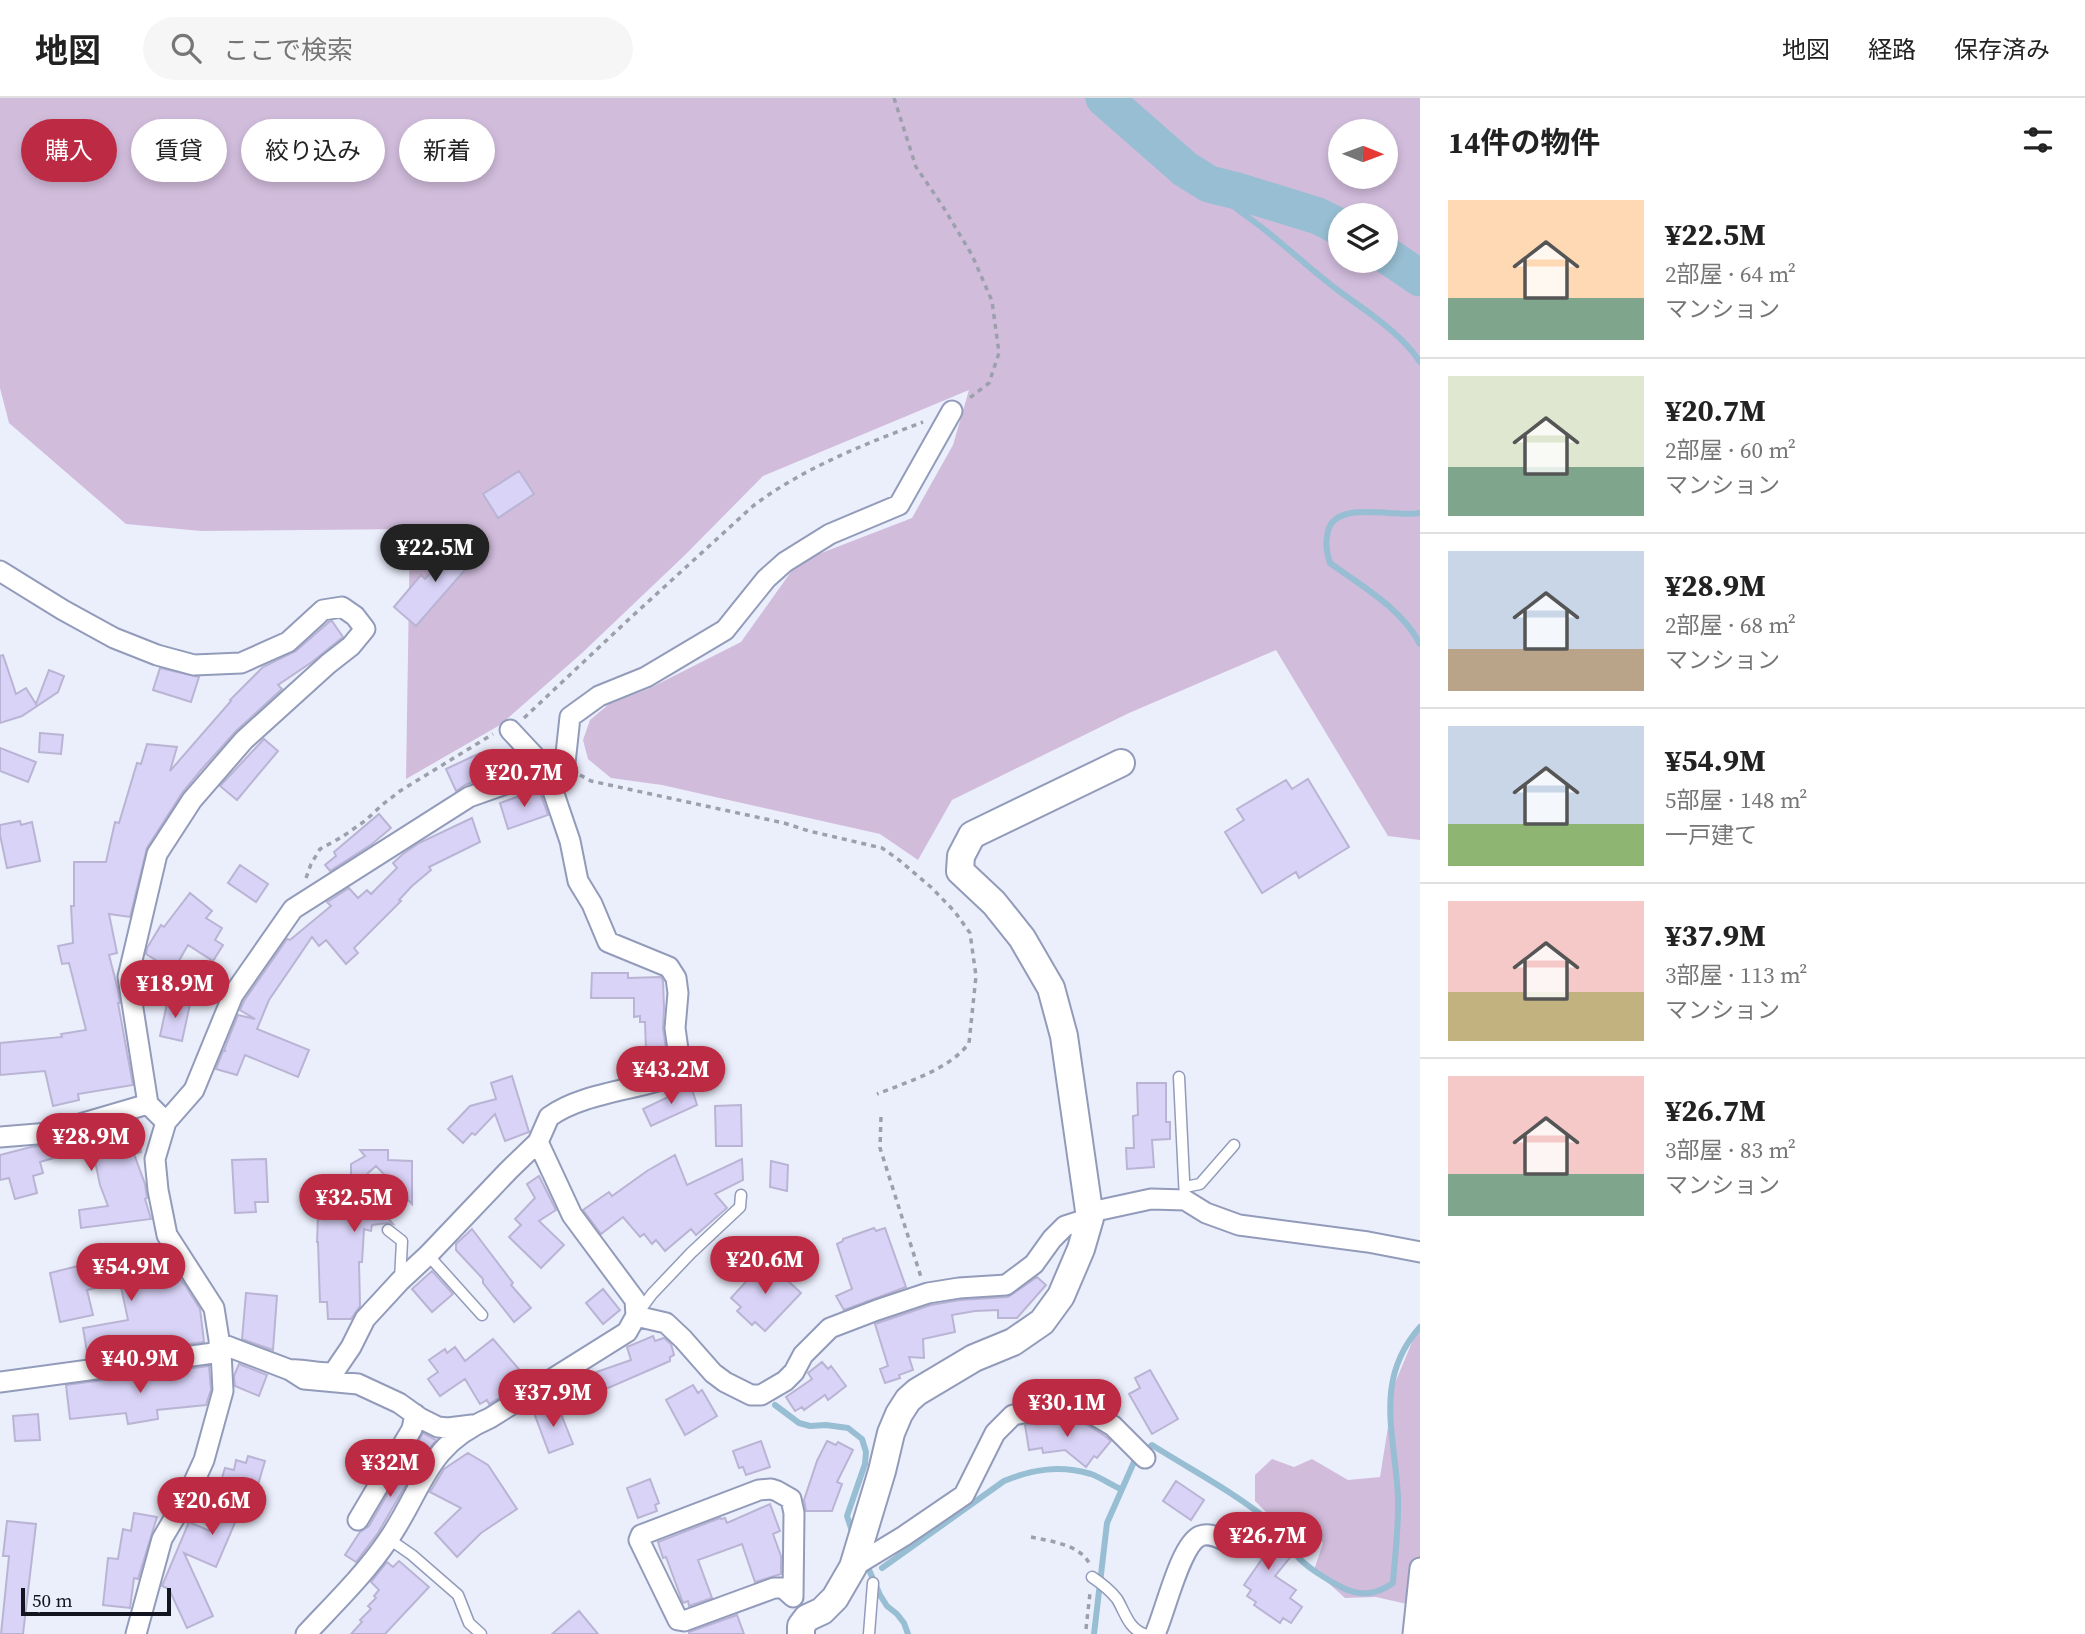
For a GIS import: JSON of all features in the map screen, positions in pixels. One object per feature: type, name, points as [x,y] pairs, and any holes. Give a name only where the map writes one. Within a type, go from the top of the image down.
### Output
[{"type":"street","points":[[136,1634],[162,1539],[188,1495],[208,1449],[223,1391],[214,1308],[167,1235],[155,1159],[166,1122],[194,1090],[233,995],[293,909],[469,797],[565,763],[570,717],[599,696],[646,677],[725,630],[766,579],[785,562],[830,534],[899,505],[952,411]]},
{"type":"street","points":[[0,571],[62,610],[114,638],[194,665],[241,663],[288,642],[323,610],[342,607],[355,616],[365,629],[351,646],[244,740],[192,800],[157,854],[128,977],[148,1104],[166,1122]]},
{"type":"street","points":[[290,1370],[322,1374],[334,1372],[365,1319],[538,1142],[544,1125],[553,1114],[617,1090],[670,1078],[681,1071],[675,1028],[678,993],[676,978],[669,967],[608,942],[592,904],[578,881],[564,819],[544,771],[539,761],[510,730]]},
{"type":"street","points":[[863,1574],[891,1433],[903,1408],[917,1392],[974,1358],[1013,1342],[1042,1322],[1061,1296],[1081,1249],[1090,1215],[1064,1036],[1051,988],[1022,938],[994,903],[960,872],[961,856],[972,835],[1121,763]]},
{"type":"street","points":[[0,1137],[49,1133],[148,1104]]},
{"type":"street","points":[[0,1382],[220,1347],[290,1370],[304,1379],[358,1384],[399,1403],[438,1427],[476,1424],[490,1419],[627,1332],[636,1316],[635,1300],[572,1215],[538,1142]]},
{"type":"street","points":[[636,1316],[666,1324],[725,1382],[751,1395],[761,1395],[785,1381],[794,1372],[803,1355],[830,1328],[928,1293],[1006,1285],[1034,1264],[1052,1238],[1065,1226],[1090,1215],[1151,1199],[1185,1193],[1206,1213],[1239,1225],[1420,1251]]},
{"type":"street","points":[[801,1630],[807,1618],[822,1611],[904,1536],[964,1495],[995,1433],[1013,1415],[1070,1404],[1082,1407],[1114,1426],[1145,1458]]},
{"type":"street","points":[[358,1520],[412,1429],[415,1414]]},
{"type":"street","points":[[306,1634],[389,1539],[441,1451],[453,1439],[476,1424]]},
{"type":"street","points":[[793,1597],[783,1588],[774,1588],[684,1621],[678,1620],[639,1540],[641,1535],[760,1490],[777,1491],[791,1499],[794,1513],[793,1597],[801,1630]]},
{"type":"street","points":[[1155,1634],[1187,1549],[1198,1537],[1206,1535],[1231,1544]]},
{"type":"street","points":[[1413,1634],[1420,1568]]},
{"type":"lane","points":[[1180,1077],[1185,1193],[1200,1184],[1234,1145]]},
{"type":"lane","points":[[636,1316],[652,1294],[691,1253],[740,1207],[741,1195]]},
{"type":"lane","points":[[388,1230],[402,1241],[400,1281]]},
{"type":"lane","points":[[428,1255],[482,1315]]},
{"type":"lane","points":[[389,1539],[406,1550],[458,1595],[469,1623],[481,1634]]},
{"type":"lane","points":[[863,1574],[869,1634]]},
{"type":"lane","points":[[1091,1577],[1101,1583],[1116,1599],[1126,1619],[1138,1632],[1144,1634]]},
{"type":"path","points":[[306,901],[305,881],[320,849],[342,837],[417,780],[472,745],[499,731],[510,730],[771,492],[838,457],[952,411],[989,383],[999,353],[992,300],[972,255],[916,167],[894,98]]},
{"type":"path","points":[[565,763],[577,774],[592,781],[785,823],[881,848],[924,881],[955,912],[970,933],[976,976],[969,1043],[928,1074],[877,1094]]},
{"type":"path","points":[[880,1117],[880,1148],[928,1293]]},
{"type":"path","points":[[1031,1537],[1057,1542],[1087,1559],[1091,1577],[1086,1629]]},
{"type":"shaded area","points":[[0,98],[1420,98],[1420,840],[1388,836],[1276,650],[1129,713],[952,800],[918,860],[880,834],[662,785],[611,778],[588,759],[583,740],[590,720],[609,704],[648,689],[741,642],[798,562],[912,518],[953,445],[969,390],[763,476],[582,653],[500,725],[406,779],[410,529],[201,531],[126,524],[9,423],[0,388]]},
{"type":"shaded area","points":[[1420,1323],[1420,1607],[1376,1597],[1345,1598],[1314,1570],[1323,1543],[1304,1525],[1284,1530],[1255,1501],[1255,1475],[1272,1459],[1294,1467],[1312,1459],[1348,1480],[1380,1477],[1395,1383]]},
{"type":"building","points":[[519,471],[534,494],[498,518],[483,494]]},
{"type":"building","points":[[462,540],[478,555],[416,626],[394,607],[421,575],[425,579]]},
{"type":"building","points":[[332,621],[343,637],[278,685],[282,689],[236,731],[182,793],[147,848],[130,917],[109,914],[117,953],[109,955],[118,990],[133,1085],[78,1094],[79,1100],[53,1106],[45,1071],[0,1075],[0,1043],[62,1037],[61,1034],[86,1030],[69,963],[62,964],[58,946],[73,943],[71,906],[74,906],[74,862],[106,862],[115,822],[119,823],[137,763],[141,764],[147,744],[177,747],[170,771],[230,700],[263,667],[296,651]]},
{"type":"building","points":[[3,655],[16,694],[26,688],[36,704],[49,670],[64,676],[58,692],[22,716],[0,723],[0,656]]},
{"type":"building","points":[[160,668],[199,677],[191,702],[153,690]]},
{"type":"building","points":[[40,733],[63,735],[61,754],[39,752]]},
{"type":"building","points":[[264,739],[278,751],[237,800],[220,786]]},
{"type":"building","points":[[0,748],[36,762],[28,782],[0,771]]},
{"type":"building","points":[[480,753],[490,776],[456,791],[446,769]]},
{"type":"building","points":[[1308,779],[1349,847],[1299,878],[1296,872],[1262,893],[1225,832],[1244,820],[1237,809],[1286,780],[1292,789]]},
{"type":"building","points":[[539,789],[548,815],[508,829],[500,803]]},
{"type":"building","points":[[379,814],[391,828],[372,844],[330,871],[325,865],[336,856],[334,852]]},
{"type":"building","points":[[472,818],[480,842],[429,867],[431,870],[412,886],[399,900],[401,901],[354,948],[358,953],[346,964],[326,940],[319,946],[312,937],[269,1000],[257,1029],[309,1050],[298,1077],[245,1055],[237,1075],[216,1069],[223,1051],[226,1051],[224,1050],[238,1015],[255,1019],[240,1010],[287,939],[290,940],[331,906],[327,902],[349,888],[358,898],[367,890],[371,894],[397,868],[393,863],[403,854],[419,843]]},
{"type":"building","points":[[20,821],[21,825],[32,822],[40,861],[7,868],[0,825]]},
{"type":"building","points":[[240,865],[268,884],[256,902],[228,883]]},
{"type":"building","points":[[190,893],[212,911],[206,918],[222,928],[215,940],[223,945],[213,961],[188,945],[173,971],[146,954],[147,948],[161,925],[164,927]]},
{"type":"building","points":[[592,973],[628,973],[628,978],[661,977],[666,1049],[646,1050],[645,1022],[640,1022],[640,1016],[634,1017],[634,998],[591,998]]},
{"type":"building","points":[[168,999],[190,1004],[182,1041],[160,1036]]},
{"type":"building","points":[[512,1076],[529,1132],[505,1141],[495,1114],[475,1135],[472,1133],[463,1143],[448,1129],[470,1106],[496,1099],[491,1083]]},
{"type":"building","points":[[1137,1083],[1166,1083],[1166,1122],[1170,1122],[1170,1139],[1152,1140],[1154,1167],[1127,1169],[1126,1148],[1134,1148],[1133,1116],[1138,1115]]},
{"type":"building","points":[[691,1086],[697,1105],[651,1126],[643,1109]]},
{"type":"building","points":[[741,1105],[742,1146],[716,1146],[715,1106]]},
{"type":"building","points":[[138,1120],[141,1131],[136,1132],[141,1152],[134,1154],[145,1184],[145,1199],[151,1219],[81,1228],[79,1210],[108,1206],[100,1185],[92,1147],[40,1162],[43,1173],[33,1176],[37,1193],[15,1199],[9,1178],[0,1180],[0,1155],[52,1145]]},
{"type":"building","points":[[360,1150],[388,1150],[388,1160],[412,1161],[412,1204],[376,1166],[357,1183],[393,1224],[372,1225],[371,1231],[364,1229],[362,1262],[359,1262],[360,1306],[351,1319],[328,1319],[327,1302],[320,1302],[318,1217],[344,1218],[351,1184],[351,1164],[365,1156]]},
{"type":"building","points":[[675,1155],[687,1185],[742,1159],[743,1180],[715,1194],[727,1208],[696,1235],[691,1229],[665,1251],[656,1240],[652,1244],[644,1234],[640,1237],[623,1217],[601,1234],[583,1210],[609,1192],[612,1196]]},
{"type":"building","points":[[266,1159],[268,1202],[255,1202],[256,1212],[235,1213],[232,1160]]},
{"type":"building","points":[[771,1161],[788,1165],[787,1191],[770,1187]]},
{"type":"building","points":[[539,1176],[556,1210],[539,1221],[564,1245],[541,1268],[509,1237],[521,1225],[515,1219],[535,1198],[527,1184]]},
{"type":"building","points":[[874,1228],[876,1231],[885,1228],[906,1287],[844,1310],[836,1296],[852,1289],[837,1244],[843,1239]]},
{"type":"building","points":[[472,1229],[513,1283],[511,1285],[531,1308],[514,1322],[483,1283],[483,1279],[456,1250],[456,1244]]},
{"type":"building","points":[[149,1245],[185,1285],[200,1309],[204,1342],[88,1358],[83,1328],[128,1320],[120,1282],[87,1290],[93,1315],[60,1322],[50,1273]]},
{"type":"building","points":[[766,1260],[801,1293],[765,1331],[755,1322],[752,1325],[737,1311],[741,1307],[731,1298]]},
{"type":"building","points":[[432,1271],[453,1294],[432,1312],[412,1289]]},
{"type":"building","points":[[1037,1277],[1046,1285],[1017,1318],[998,1318],[998,1310],[952,1315],[955,1332],[923,1339],[924,1358],[909,1357],[913,1370],[885,1383],[880,1369],[888,1366],[875,1324],[931,1305],[1008,1297]]},
{"type":"building","points":[[603,1289],[620,1310],[603,1324],[586,1303]]},
{"type":"building","points":[[246,1293],[277,1296],[273,1350],[242,1339]]},
{"type":"building","points":[[653,1336],[655,1341],[664,1338],[671,1344],[674,1355],[670,1357],[670,1361],[606,1389],[605,1386],[581,1394],[576,1379],[631,1360],[627,1347]]},
{"type":"building","points":[[493,1339],[524,1375],[507,1385],[511,1391],[489,1404],[487,1400],[480,1404],[465,1379],[440,1396],[428,1379],[438,1372],[429,1360],[445,1349],[447,1353],[455,1347],[465,1361]]},
{"type":"building","points":[[822,1362],[828,1369],[831,1366],[846,1386],[828,1400],[825,1395],[804,1410],[802,1407],[795,1411],[786,1397],[812,1379],[808,1373]]},
{"type":"building","points":[[239,1364],[267,1375],[259,1396],[235,1386],[234,1376]]},
{"type":"building","points":[[209,1366],[211,1390],[206,1405],[157,1410],[158,1419],[128,1424],[126,1413],[70,1419],[66,1385]]},
{"type":"building","points":[[1150,1370],[1178,1419],[1152,1434],[1129,1394],[1140,1388],[1135,1378]]},
{"type":"building","points":[[693,1385],[698,1393],[702,1390],[717,1416],[685,1435],[666,1400]]},
{"type":"building","points":[[557,1404],[573,1444],[549,1453],[534,1413]]},
{"type":"building","points":[[38,1414],[40,1440],[15,1441],[13,1416]]},
{"type":"building","points":[[1076,1418],[1111,1441],[1086,1467],[1065,1450],[1043,1453],[1042,1448],[1029,1450],[1025,1425]]},
{"type":"building","points":[[423,1433],[436,1440],[418,1464],[378,1533],[356,1562],[345,1555],[360,1532],[369,1526]]},
{"type":"building","points":[[761,1441],[770,1467],[746,1475],[743,1467],[739,1468],[733,1451]]},
{"type":"building","points":[[827,1441],[836,1445],[838,1442],[853,1450],[837,1482],[842,1484],[832,1511],[806,1511],[804,1500]]},
{"type":"building","points":[[468,1453],[488,1465],[517,1509],[481,1533],[457,1557],[435,1533],[461,1508],[430,1492],[444,1469]]},
{"type":"building","points":[[248,1456],[265,1461],[247,1521],[237,1518],[216,1567],[184,1553],[213,1616],[187,1628],[169,1589],[162,1586],[189,1522],[210,1531],[219,1500],[206,1496],[210,1478],[221,1481],[225,1468],[234,1470],[236,1460],[246,1463]]},
{"type":"building","points":[[650,1479],[659,1503],[655,1505],[657,1511],[638,1518],[627,1488]]},
{"type":"building","points":[[1176,1481],[1204,1500],[1191,1520],[1163,1501]]},
{"type":"building","points":[[770,1504],[780,1531],[773,1534],[781,1556],[781,1574],[755,1582],[742,1544],[698,1560],[712,1598],[689,1606],[688,1601],[683,1603],[658,1542],[720,1518],[725,1518],[727,1523]]},
{"type":"building","points":[[134,1513],[157,1517],[138,1579],[134,1578],[130,1608],[103,1605],[108,1558],[118,1559],[123,1529],[131,1531]]},
{"type":"building","points":[[1244,1513],[1293,1554],[1275,1576],[1296,1590],[1290,1598],[1302,1607],[1291,1623],[1283,1618],[1280,1623],[1254,1605],[1256,1602],[1247,1596],[1251,1590],[1244,1585],[1262,1559],[1238,1534],[1230,1530]]},
{"type":"building","points":[[7,1521],[36,1524],[23,1634],[1,1634],[9,1556],[3,1556]]},
{"type":"building","points":[[399,1561],[429,1587],[385,1634],[351,1634],[362,1622],[360,1620],[371,1609],[368,1606],[376,1598],[374,1596],[379,1590],[371,1582],[387,1562],[393,1567]]},
{"type":"building","points":[[579,1611],[598,1634],[552,1634]]},
{"type":"building","points":[[737,1615],[744,1634],[689,1634],[689,1632]]},
{"type":"waterway","points":[[1104,98],[1185,169],[1209,184],[1328,221]]},
{"type":"waterway","points":[[1209,184],[1323,279],[1393,332],[1420,362]]},
{"type":"waterway","points":[[1398,263],[1420,278]]},
{"type":"waterway","points":[[1420,513],[1368,512],[1342,515],[1333,521],[1326,543],[1330,563],[1392,609],[1420,644]]},
{"type":"waterway","points":[[1094,1634],[1107,1523],[1134,1462],[1152,1445],[1259,1513],[1281,1531],[1304,1563],[1331,1582],[1350,1591],[1363,1593],[1375,1592],[1393,1583],[1398,1508],[1391,1429],[1392,1387],[1396,1367],[1405,1347],[1420,1327]]},
{"type":"waterway","points":[[775,1405],[799,1423],[848,1428],[862,1439],[866,1452],[865,1464],[847,1516],[853,1534]]},
{"type":"waterway","points":[[882,1568],[1004,1481],[1015,1477],[1036,1471],[1080,1471],[1121,1489]]},
{"type":"waterway","points":[[866,1563],[880,1595],[904,1623],[908,1634]]}]
